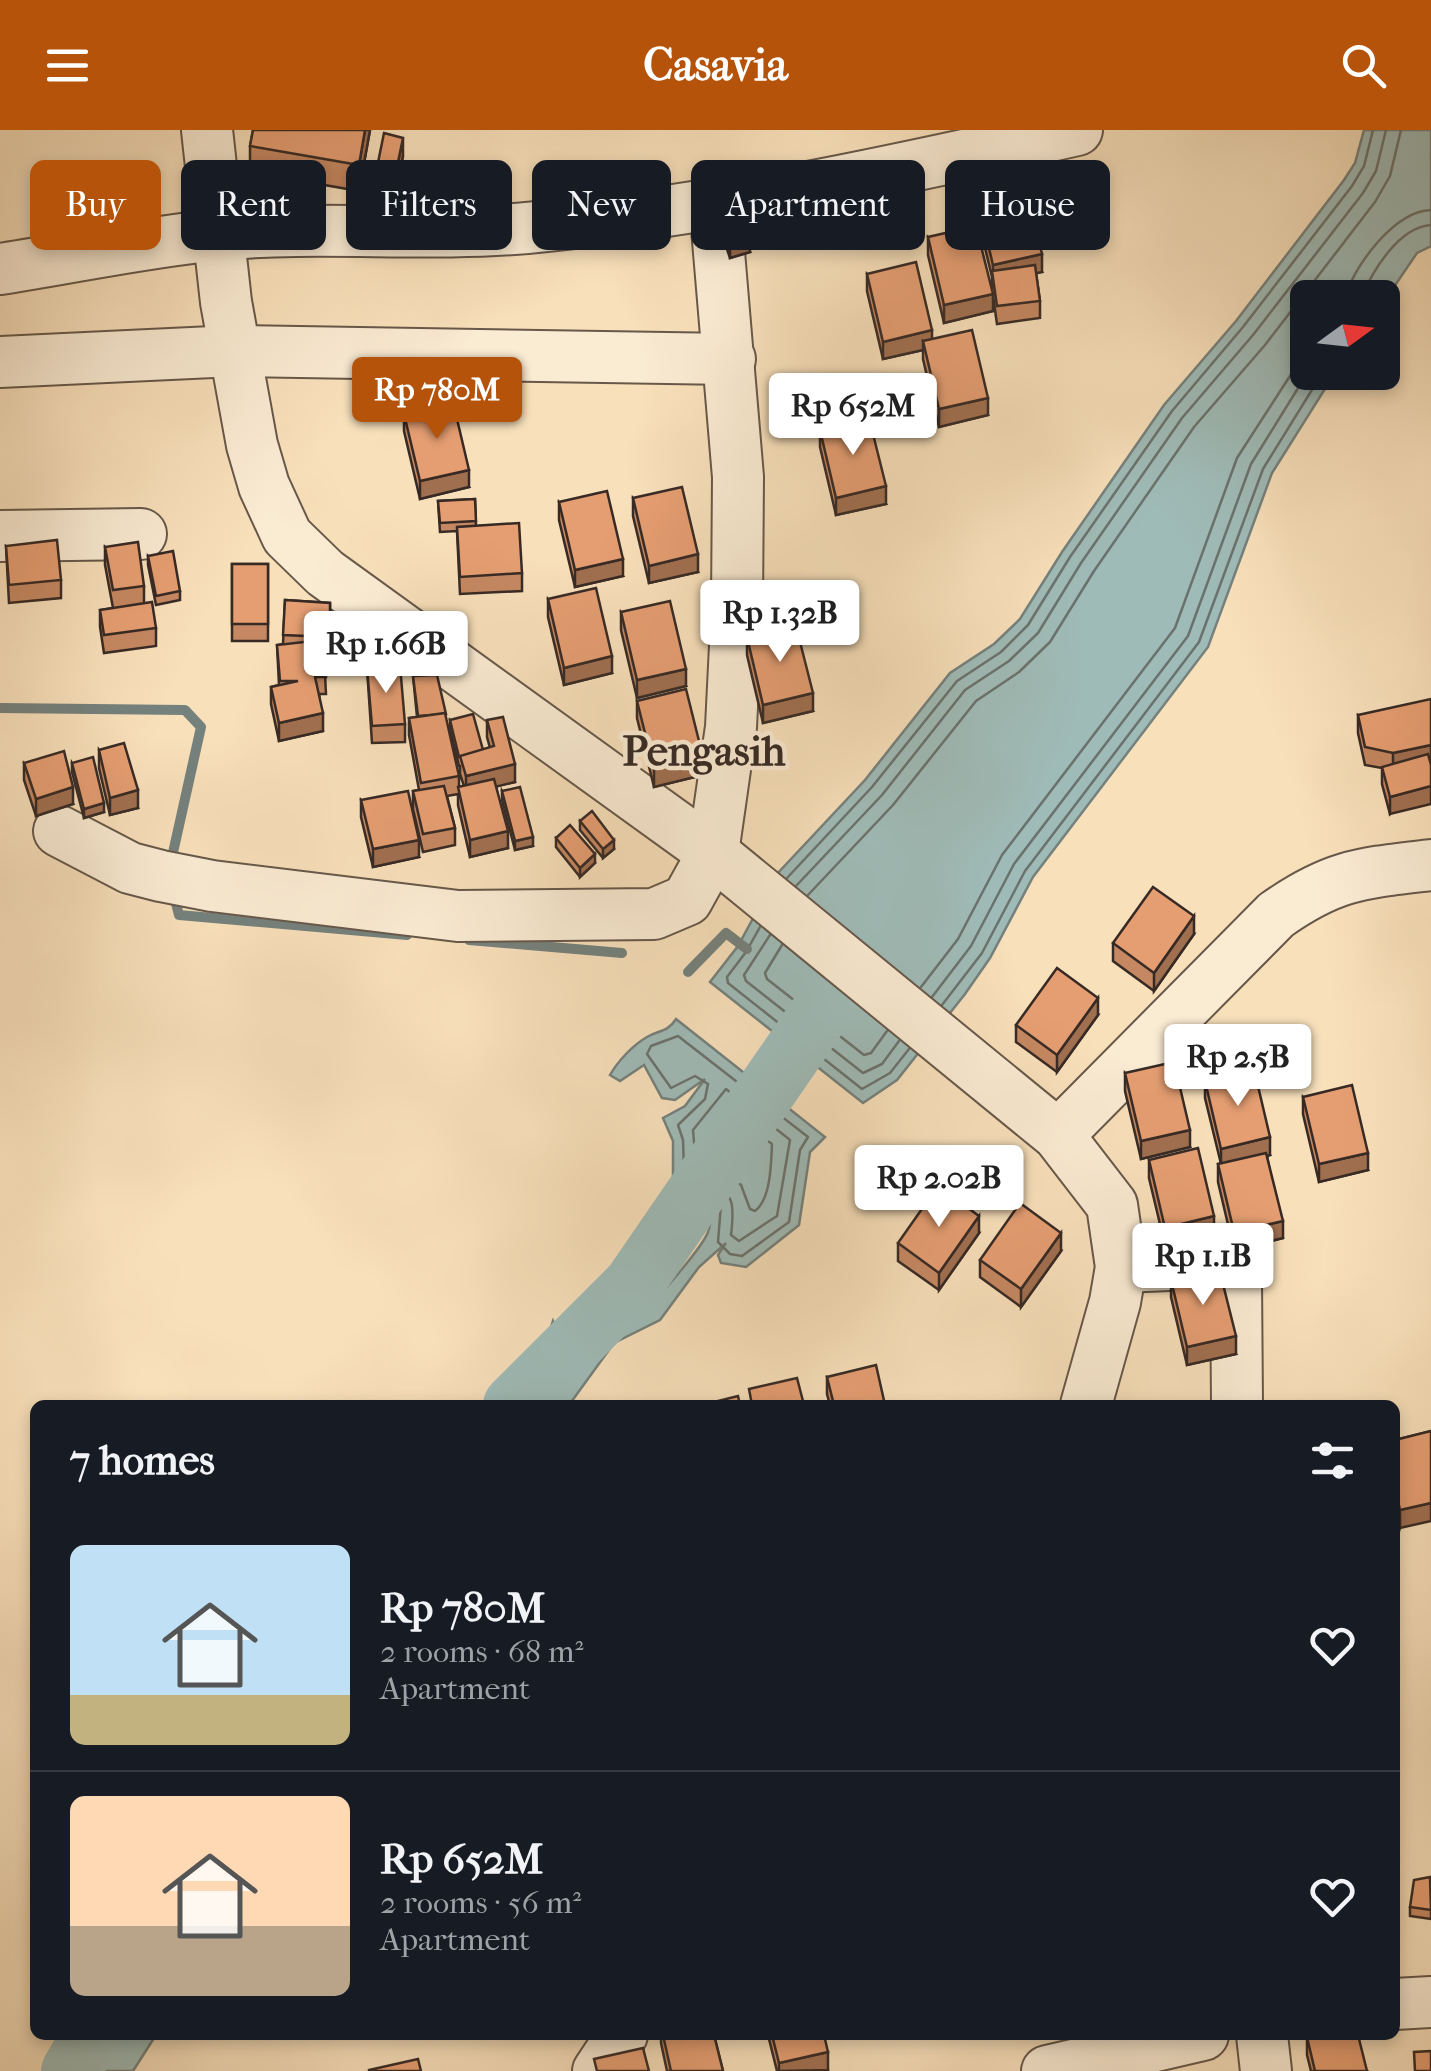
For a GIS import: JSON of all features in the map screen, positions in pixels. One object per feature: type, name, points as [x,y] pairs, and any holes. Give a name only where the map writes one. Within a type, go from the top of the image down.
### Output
[{"type":"street","points":[[207,130],[210,160]]},
{"type":"street","points":[[925,164],[1077,130]]},
{"type":"street","points":[[326,232],[520,228],[691,209]]},
{"type":"street","points":[[0,269],[181,241]]},
{"type":"street","points":[[219,250],[252,445],[264,486],[287,536],[325,573],[724,862],[965,1056],[1058,1135],[1112,1205],[1121,1267],[1116,1302],[1087,1400]]},
{"type":"street","points":[[59,831],[130,868],[161,876],[212,886],[458,916],[654,914],[687,900],[724,862],[732,727],[738,477],[719,250]]},
{"type":"street","points":[[0,362],[234,350],[730,359]]},
{"type":"street","points":[[0,536],[142,534]]},
{"type":"street","points":[[1058,1135],[1276,915],[1308,892],[1336,880],[1431,865]]},
{"type":"street","points":[[1121,1267],[1217,1263],[1228,1268],[1236,1278],[1237,1400]]},
{"type":"street","points":[[1400,2004],[1431,2002]]},
{"type":"street","points":[[598,2071],[619,2040]]},
{"type":"street","points":[[1048,2071],[1181,2040]]},
{"type":"street","points":[[1263,2040],[1266,2071]]},
{"type":"water","points":[[1364,130],[1431,130],[1431,246],[1417,253],[1399,280],[1290,280],[1290,390],[1324,390],[1272,473],[1208,647],[1033,877],[990,958],[965,994],[897,1080],[863,1103],[710,982],[738,946],[777,874],[865,780],[950,673],[994,644],[1020,619],[1164,405],[1236,321],[1355,163]]},
{"type":"water","points":[[676,1019],[825,1137],[810,1152],[799,1225],[746,1267],[721,1263],[718,1255],[726,1243],[699,1267],[660,1320],[614,1343],[573,1400],[543,1400],[538,1365],[553,1321],[568,1363],[588,1351],[607,1318],[617,1309],[637,1313],[655,1299],[688,1262],[709,1229],[712,1208],[673,1175],[673,1141],[663,1118],[685,1106],[705,1079],[675,1100],[662,1098],[644,1065],[620,1081],[610,1075],[636,1044]]},
{"type":"water","points":[[99,2040],[153,2040],[133,2071],[86,2071]]},
{"type":"building","points":[[253,130],[365,130],[360,160],[346,163],[250,146]]},
{"type":"building","points":[[384,133],[403,138],[398,160],[379,160]]},
{"type":"building","points":[[945,233],[945,250],[982,250],[993,294],[944,305],[928,237]]},
{"type":"building","points":[[989,250],[1041,250],[1042,254],[993,265]]},
{"type":"building","points":[[916,262],[932,330],[883,342],[867,274]]},
{"type":"building","points":[[1035,265],[1040,301],[997,306],[992,271]]},
{"type":"building","points":[[972,330],[988,398],[939,409],[923,341]]},
{"type":"building","points":[[453,402],[469,470],[420,481],[404,414]]},
{"type":"building","points":[[869,418],[886,486],[836,498],[820,430]]},
{"type":"building","points":[[682,487],[698,554],[649,566],[633,498]]},
{"type":"building","points":[[607,491],[623,559],[575,570],[559,502]]},
{"type":"building","points":[[475,499],[476,521],[440,523],[438,501]]},
{"type":"building","points":[[519,523],[522,573],[460,577],[457,527]]},
{"type":"building","points":[[57,540],[61,580],[9,585],[6,546]]},
{"type":"building","points":[[138,542],[144,586],[113,590],[105,547]]},
{"type":"building","points":[[173,551],[180,591],[156,596],[148,556]]},
{"type":"building","points":[[232,564],[268,564],[268,624],[232,624]]},
{"type":"building","points":[[596,588],[612,656],[564,668],[548,599]]},
{"type":"building","points":[[285,600],[330,603],[330,637],[283,635]]},
{"type":"building","points":[[670,601],[686,669],[637,680],[621,612]]},
{"type":"building","points":[[152,602],[156,628],[104,635],[100,610]]},
{"type":"building","points":[[796,626],[813,693],[763,705],[747,637]]},
{"type":"building","points":[[322,640],[326,677],[315,677],[323,713],[279,723],[271,687],[298,681],[280,681],[277,645]]},
{"type":"building","points":[[400,665],[405,724],[372,726],[367,668]]},
{"type":"building","points":[[437,675],[446,714],[418,716],[413,676]]},
{"type":"building","points":[[686,689],[703,757],[654,769],[637,701]]},
{"type":"building","points":[[1431,699],[1431,745],[1393,753],[1365,747],[1358,715]]},
{"type":"building","points":[[445,713],[459,776],[421,783],[409,718]]},
{"type":"building","points":[[473,714],[483,750],[459,757],[450,720]]},
{"type":"building","points":[[503,717],[515,764],[466,776],[460,756],[494,746],[487,720]]},
{"type":"building","points":[[124,743],[138,790],[110,798],[99,750]]},
{"type":"building","points":[[64,751],[73,787],[36,799],[24,763]]},
{"type":"building","points":[[1428,754],[1431,786],[1390,797],[1382,767]]},
{"type":"building","points":[[93,757],[104,803],[84,809],[72,763]]},
{"type":"building","points":[[494,779],[508,831],[470,840],[458,787]]},
{"type":"building","points":[[444,786],[455,828],[423,834],[413,791]]},
{"type":"building","points":[[520,787],[533,837],[515,841],[502,791]]},
{"type":"building","points":[[408,791],[419,840],[373,849],[361,800]]},
{"type":"building","points":[[592,811],[614,840],[603,849],[580,821]]},
{"type":"building","points":[[570,825],[595,854],[580,868],[556,838]]},
{"type":"building","points":[[1153,887],[1194,916],[1154,973],[1113,943]]},
{"type":"building","points":[[1057,968],[1098,998],[1057,1055],[1016,1025]]},
{"type":"building","points":[[1174,1062],[1190,1130],[1141,1141],[1125,1073]]},
{"type":"building","points":[[1254,1069],[1270,1137],[1221,1149],[1205,1081]]},
{"type":"building","points":[[1352,1085],[1368,1153],[1319,1164],[1303,1097]]},
{"type":"building","points":[[1198,1148],[1214,1216],[1165,1228],[1149,1160]]},
{"type":"building","points":[[1266,1153],[1283,1221],[1234,1232],[1218,1164]]},
{"type":"building","points":[[938,1186],[979,1216],[939,1273],[898,1243]]},
{"type":"building","points":[[1020,1203],[1061,1233],[1021,1289],[980,1260]]},
{"type":"building","points":[[1219,1268],[1236,1336],[1187,1347],[1171,1280]]},
{"type":"building","points":[[876,1365],[884,1400],[833,1400],[827,1377]]},
{"type":"building","points":[[797,1378],[803,1400],[751,1400],[749,1389]]},
{"type":"building","points":[[1431,1431],[1431,1503],[1400,1510],[1400,1439]]},
{"type":"building","points":[[1430,1877],[1431,1910],[1410,1907],[1414,1880]]},
{"type":"building","points":[[664,2040],[715,2040],[723,2071],[671,2071]]},
{"type":"building","points":[[773,2040],[825,2040],[828,2052],[779,2063]]},
{"type":"building","points":[[1308,2040],[1359,2040],[1367,2071],[1315,2071]]},
{"type":"building","points":[[643,2048],[649,2071],[597,2071],[594,2059]]},
{"type":"building","points":[[1431,2051],[1431,2071],[1415,2071],[1414,2052]]},
{"type":"building","points":[[418,2059],[421,2071],[369,2071],[369,2070]]},
{"type":"waterway","points":[[0,708],[185,710],[201,727],[170,866]]},
{"type":"waterway","points":[[173,892],[179,915],[407,935]]},
{"type":"waterway","points":[[688,972],[726,933],[747,949]]},
{"type":"waterway","points":[[469,940],[622,953]]},
{"type":"waterway","points":[[518,1400],[633,1285],[842,981]]},
{"type":"waterway","points":[[71,2071],[89,2040]]},
{"type":"district","name":"Pengasih","points":[[704,751]]}]
